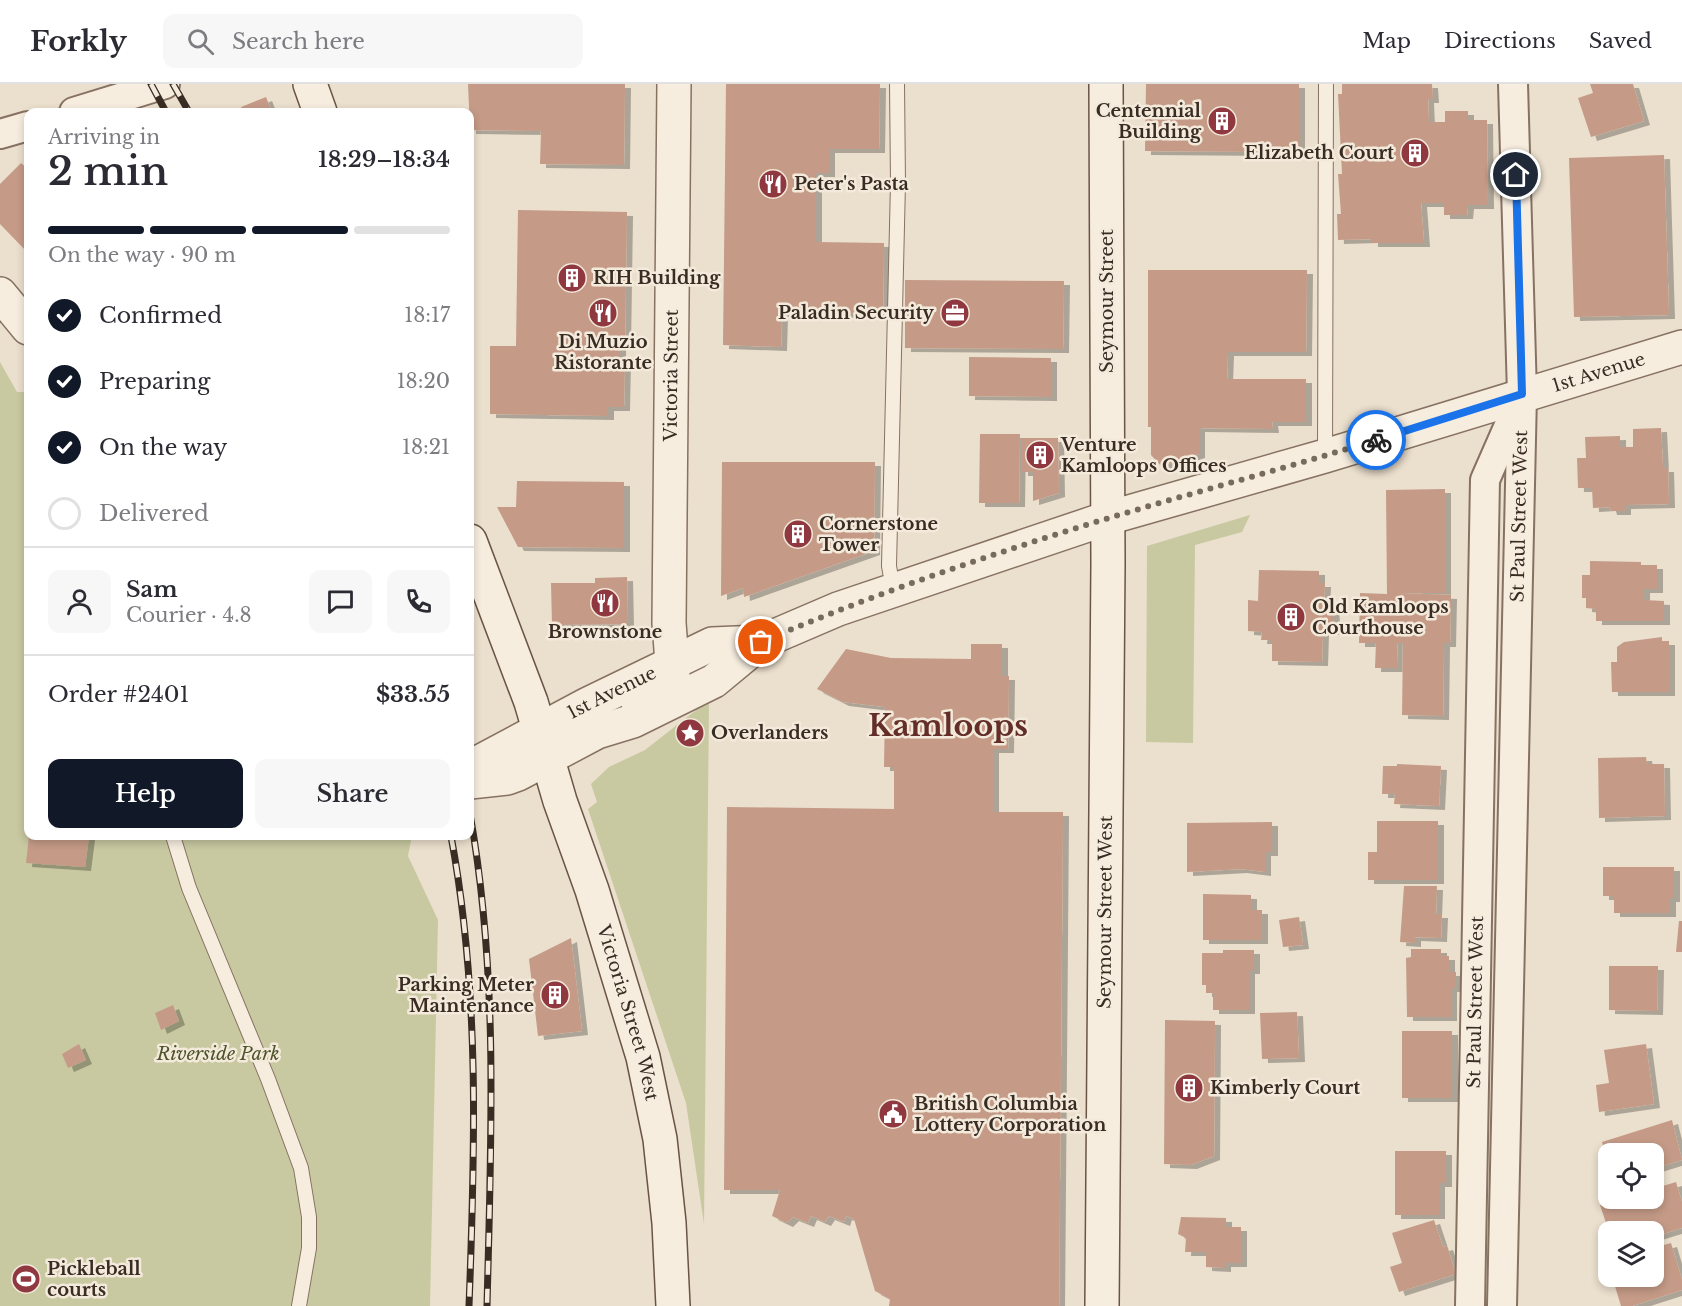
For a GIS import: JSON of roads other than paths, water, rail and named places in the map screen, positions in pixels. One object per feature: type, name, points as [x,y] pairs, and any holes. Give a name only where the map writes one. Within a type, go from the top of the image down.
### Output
[{"type":"street","points":[[87,108],[165,84]]},
{"type":"street","points":[[310,84],[319,108]]},
{"type":"street","name":"Victoria Street","points":[[597,732],[626,708],[665,689],[673,676],[671,664],[674,84]]},
{"type":"street","name":"Seymour Street","points":[[1106,84],[1108,518]]},
{"type":"street","points":[[1513,84],[1522,394]]},
{"type":"street","points":[[0,134],[24,127]]},
{"type":"street","points":[[0,294],[24,323]]},
{"type":"street","name":"1st Avenue","points":[[474,766],[633,721],[714,681],[761,642],[893,589],[1108,518],[1324,456],[1682,347]]},
{"type":"street","name":"St Paul Street West","points":[[1470,1306],[1485,480],[1522,394]]},
{"type":"street","name":"St Paul Street West","points":[[1502,1306],[1522,394]]},
{"type":"street","name":"Seymour Street West","points":[[1102,1306],[1108,518]]},
{"type":"street","name":"Victoria Street West","points":[[474,551],[527,689],[543,745],[606,933],[643,1057],[660,1139],[669,1223],[673,1306]]},
{"type":"street","name":"1st Avenue","points":[[543,745],[671,664],[712,644],[761,642]]},
{"type":"street","points":[[474,782],[507,778],[543,745]]},
{"type":"lane","points":[[893,589],[889,566],[898,183],[897,84]]},
{"type":"lane","points":[[1324,456],[1326,84]]},
{"type":"lane","points":[[174,840],[189,888],[268,1079],[301,1168],[309,1217],[309,1248],[299,1306]]},
{"type":"railway","points":[[151,84],[164,108]]},
{"type":"railway","points":[[173,84],[187,108]]},
{"type":"railway","points":[[452,840],[467,953],[471,1011],[474,1129],[469,1306]]},
{"type":"railway","points":[[474,840],[485,936],[491,1059],[487,1306]]},
{"type":"place","name":"Centennial Building","points":[[1222,121]]},
{"type":"place","name":"Elizabeth Court","points":[[1415,153]]},
{"type":"place","name":"Peter's Pasta","points":[[773,184]]},
{"type":"place","name":"RIH Building","points":[[572,278]]},
{"type":"place","name":"Di Muzio Ristorante","points":[[603,313]]},
{"type":"place","name":"Paladin Security","points":[[955,313]]},
{"type":"place","name":"Venture Kamloops Offices","points":[[1040,455]]},
{"type":"place","name":"Cornerstone Tower","points":[[798,534]]},
{"type":"place","name":"Brownstone","points":[[605,603]]},
{"type":"place","name":"Old Kamloops Courthouse","points":[[1291,617]]},
{"type":"place","name":"Overlanders","points":[[690,733]]},
{"type":"place","name":"Parking Meter Maintenance","points":[[555,995]]},
{"type":"place","name":"Kimberly Court","points":[[1189,1088]]},
{"type":"place","name":"British Columbia Lottery Corporation","points":[[893,1114]]},
{"type":"place","name":"Pickleball courts","points":[[26,1279]]},
{"type":"district","name":"Kamloops","points":[[948,726]]},
{"type":"park label","name":"Riverside Park","points":[[218,1054]]}]
